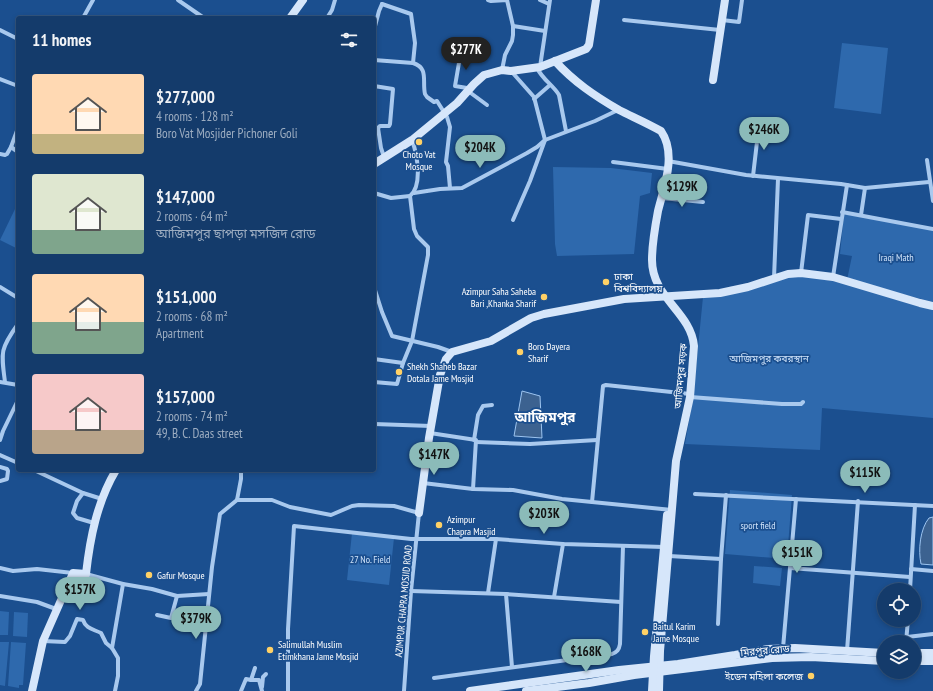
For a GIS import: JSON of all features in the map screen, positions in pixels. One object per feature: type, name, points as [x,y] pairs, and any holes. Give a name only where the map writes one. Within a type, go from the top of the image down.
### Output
[{"type":"main road","points":[[291,16],[303,0]]},
{"type":"main road","points":[[376,163],[412,140],[457,103],[484,75],[502,70],[511,71],[538,67],[582,52],[588,46],[596,0]]},
{"type":"main road","points":[[713,80],[725,0]]},
{"type":"main road","name":"আজিমপুর সড়ক","points":[[553,62],[582,86],[617,111],[661,131],[666,148],[666,166],[662,198],[656,224],[652,259],[654,278],[664,297]]},
{"type":"main road","name":"আজিমপুর সড়ক","points":[[652,691],[670,510],[676,461],[688,395],[694,340],[689,328],[651,279],[649,260],[655,211],[666,166]]},
{"type":"main road","points":[[419,513],[430,432],[440,376],[446,359],[452,352],[491,341],[531,318],[544,314],[624,299],[720,293],[748,287],[788,274],[801,273],[833,277],[920,304],[933,306]]},
{"type":"main road","points":[[32,691],[43,641],[56,609],[73,573],[86,574],[90,539],[94,523],[102,499],[115,472]]},
{"type":"main road","name":"মিরপুর রোড","points":[[653,669],[768,649],[783,648],[877,652]]},
{"type":"main road","points":[[921,653],[933,653]]},
{"type":"main road","name":"মিরপুর রোড","points":[[653,669],[772,658],[811,657],[877,661]]},
{"type":"main road","points":[[921,662],[933,661]]},
{"type":"main road","points":[[470,691],[653,669]]},
{"type":"main road","points":[[526,691],[653,669]]},
{"type":"main road","name":"আজিমপুর সড়ক","points":[[653,669],[659,691]]},
{"type":"street","points":[[84,16],[93,0]]},
{"type":"street","points":[[178,0],[201,16]]},
{"type":"street","points":[[328,16],[332,10],[334,0]]},
{"type":"street","points":[[488,0],[508,0],[513,26],[512,41],[505,56],[502,70]]},
{"type":"street","points":[[540,0],[550,2],[538,67],[541,75],[559,95],[566,131]]},
{"type":"street","points":[[722,20],[739,22],[742,0]]},
{"type":"street","points":[[376,22],[382,2],[411,14],[415,44],[413,63]]},
{"type":"street","points":[[624,20],[720,30]]},
{"type":"street","points":[[513,26],[545,31]]},
{"type":"street","points":[[0,30],[16,38]]},
{"type":"street","points":[[464,44],[455,86],[467,88],[468,91],[487,105]]},
{"type":"street","points":[[376,60],[413,63],[419,65],[424,71],[425,94],[434,102],[437,101],[445,113],[450,126],[446,162],[448,166],[450,188]]},
{"type":"street","points":[[511,71],[526,87],[534,99],[544,140],[530,181],[513,220]]},
{"type":"street","points":[[0,79],[16,85]]},
{"type":"street","points":[[534,99],[550,85]]},
{"type":"street","points":[[376,86],[393,89],[390,124],[389,126],[380,126],[378,128],[380,148],[384,157]]},
{"type":"street","points":[[376,194],[391,198],[450,188],[462,188],[527,153],[537,147],[544,140],[617,111]]},
{"type":"street","points":[[753,176],[759,125]]},
{"type":"street","points":[[0,154],[7,154],[16,133]]},
{"type":"street","points":[[376,382],[397,384],[403,363],[412,341],[428,255],[428,247],[417,236],[414,229],[412,195],[418,170],[412,140]]},
{"type":"street","points":[[11,147],[16,151]]},
{"type":"street","points":[[927,160],[929,182],[933,200]]},
{"type":"street","points":[[613,162],[666,166],[866,188],[929,182]]},
{"type":"street","points":[[774,278],[778,179]]},
{"type":"street","points":[[833,277],[847,185]]},
{"type":"street","points":[[861,216],[866,188]]},
{"type":"street","points":[[662,198],[703,202]]},
{"type":"street","points":[[842,212],[933,229]]},
{"type":"street","points":[[801,273],[808,215],[841,219]]},
{"type":"street","points":[[0,287],[16,297]]},
{"type":"street","points":[[376,293],[392,336],[438,347],[452,352]]},
{"type":"street","points":[[5,382],[2,358],[3,351],[5,343],[16,327]]},
{"type":"street","points":[[376,359],[403,363]]},
{"type":"street","points":[[0,382],[16,385]]},
{"type":"street","points":[[592,502],[603,386],[606,385],[782,404],[801,404],[803,402]]},
{"type":"street","points":[[0,440],[16,404]]},
{"type":"street","points":[[473,489],[475,441],[480,410],[483,406],[492,405]]},
{"type":"street","points":[[376,424],[418,426],[430,432],[475,441],[530,444],[597,440]]},
{"type":"street","points":[[418,426],[430,432]]},
{"type":"street","points":[[0,454],[16,462]]},
{"type":"street","points":[[0,467],[8,470],[7,479],[0,481]]},
{"type":"street","points":[[38,472],[84,493],[102,499]]},
{"type":"street","points":[[196,691],[200,684],[212,566],[220,514],[236,500],[239,490],[241,472]]},
{"type":"street","points":[[423,483],[473,489],[513,490],[562,499],[670,510]]},
{"type":"street","points":[[84,493],[77,501],[74,513],[77,518],[94,523]]},
{"type":"street","points":[[695,494],[858,501],[933,506]]},
{"type":"street","points":[[718,624],[726,495]]},
{"type":"street","points":[[783,648],[796,499]]},
{"type":"street","points":[[236,500],[272,500],[290,507],[331,515],[352,506],[359,505],[394,506],[419,513]]},
{"type":"street","points":[[848,651],[858,501]]},
{"type":"street","points":[[910,583],[915,505]]},
{"type":"street","name":"AZIMPUR CHAPRA MOSJID ROAD","points":[[404,691],[411,591],[419,513]]},
{"type":"street","points":[[288,691],[288,629],[294,526],[417,539],[496,539],[563,544],[623,546],[667,550],[721,560]]},
{"type":"street","points":[[488,593],[496,539]]},
{"type":"street","points":[[554,597],[563,544]]},
{"type":"street","points":[[434,678],[612,654],[617,652],[620,649],[623,546]]},
{"type":"street","points":[[0,574],[0,568],[13,571],[37,569],[73,573]]},
{"type":"street","points":[[790,568],[910,577]]},
{"type":"street","points":[[911,569],[933,570]]},
{"type":"street","points":[[86,574],[123,584],[152,588],[177,596],[209,594]]},
{"type":"street","points":[[112,648],[123,584]]},
{"type":"street","points":[[411,591],[488,593],[621,602]]},
{"type":"street","points":[[506,594],[512,667]]},
{"type":"street","points":[[0,596],[36,602],[56,609]]},
{"type":"street","points":[[157,615],[171,618],[177,596]]},
{"type":"street","points":[[43,641],[65,642],[70,636],[77,619],[83,620],[84,625],[101,633],[106,644],[112,648],[118,658],[118,676],[115,691]]},
{"type":"street","points":[[921,635],[933,634]]},
{"type":"street","points":[[251,680],[255,668]]},
{"type":"street","points":[[262,691],[263,677],[266,674]]},
{"type":"street","points":[[241,691],[246,679],[259,680],[262,691]]},
{"type":"green space","points":[[842,43],[888,48],[881,114],[834,108]]},
{"type":"green space","points":[[553,167],[611,168],[652,173],[650,193],[640,196],[634,254],[557,256],[555,244]]},
{"type":"green space","points":[[16,207],[16,248],[0,240]]},
{"type":"green space","name":"Iraqi Math","points":[[844,214],[933,230],[933,302],[847,280],[852,256],[840,254]]},
{"type":"green space","name":"আজিমপুর কবরস্থান","points":[[795,276],[848,284],[933,310],[933,418],[822,408],[820,450],[685,444],[693,398],[703,297]]},
{"type":"green space","name":"sport field","points":[[730,490],[792,495],[787,559],[725,554]]},
{"type":"green space","name":"27 No. Field","points":[[352,533],[394,538],[389,585],[347,580]]},
{"type":"green space","points":[[754,566],[782,568],[780,586],[753,583]]},
{"type":"green space","points":[[0,611],[9,612],[8,635],[0,635]]},
{"type":"green space","points":[[14,612],[28,613],[27,637],[13,636]]},
{"type":"green space","points":[[0,642],[9,642],[5,686],[0,685]]},
{"type":"green space","points":[[11,642],[26,643],[23,685],[19,685],[19,688],[8,686]]},
{"type":"shaded area","points":[[522,391],[540,396],[542,438],[514,436]]},
{"type":"shaded area","points":[[933,517],[933,565],[921,564],[920,546],[922,534],[929,518]]},
{"type":"place","name":"Choto Vat Mosque","points":[[419,142]]},
{"type":"place","name":"ঢাকা বিশ্ববিদ্যালয়","points":[[606,282]]},
{"type":"place","name":"Azimpur Saha Saheba Bari ,Khanka Sharif","points":[[544,297]]},
{"type":"place","name":"Boro Dayera Sharif","points":[[520,352]]},
{"type":"place","name":"Shekh Shaheb Bazar Dotala Jame Mosjid","points":[[399,372]]},
{"type":"place","name":"Azimpur Chapra Masjid","points":[[439,525]]},
{"type":"place","name":"Gafur Mosque","points":[[149,575]]},
{"type":"place","name":"Baitul Karim Jame Mosque","points":[[645,632]]},
{"type":"place","name":"Salimullah Muslim Etimkhana Jame Mosjid","points":[[270,650]]},
{"type":"place","name":"ইডেন মহিলা কলেজ","points":[[811,676]]},
{"type":"district","name":"আজিমপুর","points":[[545,417]]}]
